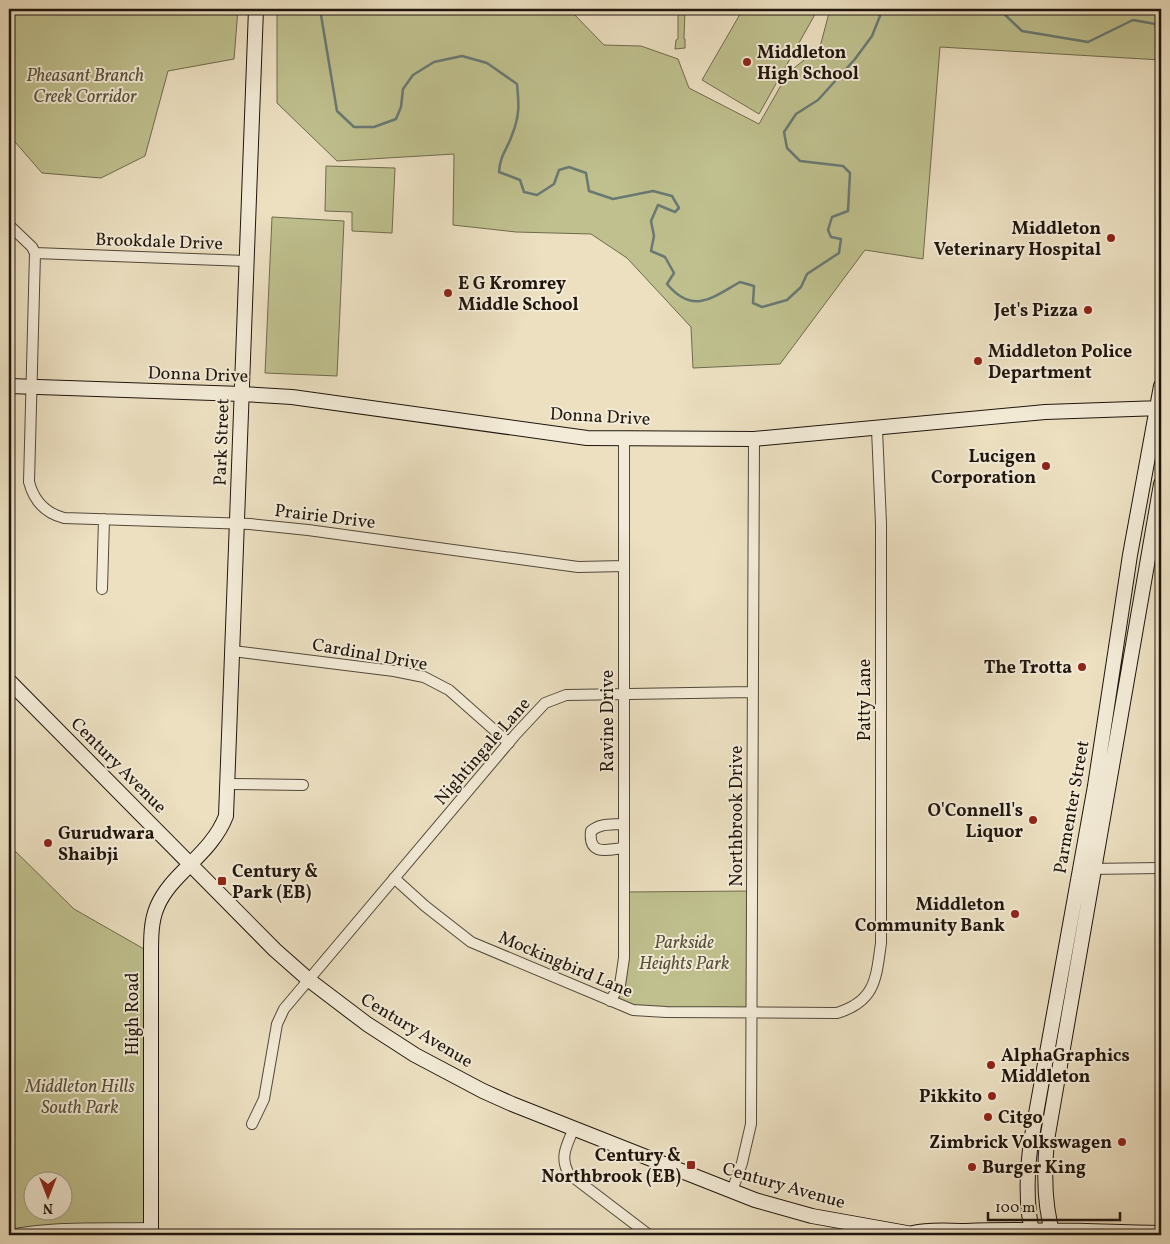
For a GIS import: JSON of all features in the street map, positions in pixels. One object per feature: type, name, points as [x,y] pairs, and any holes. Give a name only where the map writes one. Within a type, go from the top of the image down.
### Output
[{"type":"street","name":"Park Street","points":[[191,865],[220,830],[226,816],[256,9]]},
{"type":"street","points":[[9,225],[32,247],[35,253],[32,387]]},
{"type":"street","name":"Brookdale Drive","points":[[35,253],[246,261]]},
{"type":"street","name":"Donna Drive","points":[[9,386],[292,397],[586,438],[754,438],[877,429],[1045,412],[1159,408]]},
{"type":"street","name":"Parmenter Street","points":[[1032,1232],[1028,1174],[1029,1151],[1095,786],[1130,555],[1159,408],[1161,386]]},
{"type":"street","name":"Prairie Drive","points":[[32,387],[29,476],[31,491],[34,499],[45,509],[58,516],[237,524],[308,530],[578,567],[624,566]]},
{"type":"street","name":"Patty Lane","points":[[877,429],[881,524],[881,943],[877,970]]},
{"type":"street","name":"Ravine Drive","points":[[610,1001],[620,985],[624,958],[624,438]]},
{"type":"street","name":"Northbrook Drive","points":[[732,1191],[742,1163],[751,1124],[754,438]]},
{"type":"street","name":"Parmenter Street","points":[[1052,1232],[1045,1168],[1046,1140],[1161,484]]},
{"type":"street","points":[[102,589],[104,519]]},
{"type":"street","name":"Cardinal Drive","points":[[233,651],[394,671],[424,677],[449,690],[509,742]]},
{"type":"street","name":"Century Avenue","points":[[9,681],[275,950],[308,980],[367,1024],[429,1063],[483,1091],[732,1191],[812,1216],[915,1234],[926,1230],[1161,1233]]},
{"type":"street","name":"Nightingale Lane","points":[[252,1124],[264,1098],[277,1024],[284,1009],[509,742],[545,703],[566,695],[752,692]]},
{"type":"street","points":[[228,784],[303,785]]},
{"type":"street","points":[[623,824],[602,824],[591,831],[590,837],[590,842],[596,849],[623,848]]},
{"type":"street","name":"High Road","points":[[151,1232],[151,938],[157,906],[172,883],[191,865]]},
{"type":"street","points":[[1080,868],[1094,870],[1161,868]]},
{"type":"street","name":"Mockingbird Lane","points":[[394,878],[425,906],[471,942],[636,1011],[836,1013],[858,1003],[869,992],[875,982],[877,970]]},
{"type":"street","points":[[574,1128],[563,1161],[569,1174],[649,1235]]},
{"type":"street","points":[[10,1235],[32,1231],[115,1228],[151,1232]]},
{"type":"green space","name":"Pheasant Branch Creek Corridor","points":[[9,9],[238,9],[234,59],[168,71],[145,156],[101,178],[42,173],[9,135]]},
{"type":"green space","points":[[277,9],[569,9],[604,45],[641,46],[678,59],[689,88],[759,124],[788,73],[820,47],[830,9],[1161,9],[1161,60],[940,47],[923,259],[865,250],[780,364],[693,368],[691,327],[627,258],[591,234],[516,232],[453,225],[454,154],[337,161],[277,103]]},
{"type":"green space","points":[[678,9],[685,9],[685,48],[675,49],[676,40],[678,39]]},
{"type":"green space","points":[[743,9],[818,9],[759,114],[702,80]]},
{"type":"green space","points":[[326,166],[395,168],[392,233],[352,231],[352,212],[325,211]]},
{"type":"green space","points":[[272,217],[344,221],[337,376],[265,373]]},
{"type":"green space","name":"Middleton Hills South Park","points":[[9,845],[74,909],[151,953],[151,1228],[9,1235]]},
{"type":"green space","name":"Parkside Heights Park","points":[[752,891],[752,1011],[666,1012],[610,1001],[620,985],[624,892]]},
{"type":"waterway","points":[[320,9],[337,111],[354,127],[374,127],[396,119],[401,107],[403,89],[413,75],[434,62],[462,56],[487,63],[517,84],[518,115],[502,157],[499,172],[520,180],[524,192],[537,195],[554,184],[559,170],[569,167],[586,173],[589,191],[613,199],[653,191],[672,196],[679,208],[675,212],[658,205],[651,221],[654,236],[651,251],[665,257],[674,273],[667,284],[685,299],[703,301],[740,282],[754,286],[753,303],[762,307],[787,300],[801,287],[807,274],[839,253],[841,239],[831,237],[828,230],[832,217],[848,211],[850,173],[843,166],[800,161],[787,148],[784,132],[796,114],[818,100],[855,59],[872,36],[880,16],[877,9]]},
{"type":"waterway","points":[[999,9],[1022,31],[1088,42],[1133,20],[1161,25]]},
{"type":"place","name":"Middleton High School","points":[[747,62]]},
{"type":"place","name":"Middleton Veterinary Hospital","points":[[1111,238]]},
{"type":"place","name":"E G Kromrey Middle School","points":[[448,293]]},
{"type":"place","name":"Jet's Pizza","points":[[1088,310]]},
{"type":"place","name":"Middleton Police Department","points":[[978,361]]},
{"type":"place","name":"Lucigen Corporation","points":[[1046,466]]},
{"type":"place","name":"The Trotta","points":[[1082,667]]},
{"type":"place","name":"O'Connell's Liquor","points":[[1033,820]]},
{"type":"place","name":"Gurudwara Shaibji","points":[[48,843]]},
{"type":"place","name":"Century & Park (EB)","points":[[222,881]]},
{"type":"place","name":"Middleton Community Bank","points":[[1015,914]]},
{"type":"place","name":"AlphaGraphics Middleton","points":[[991,1065]]},
{"type":"place","name":"Pikkito","points":[[992,1096]]},
{"type":"place","name":"Citgo","points":[[988,1117]]},
{"type":"place","name":"Zimbrick Volkswagen","points":[[1122,1142]]},
{"type":"place","name":"Century & Northbrook (EB)","points":[[691,1165]]},
{"type":"place","name":"Burger King","points":[[972,1167]]}]
